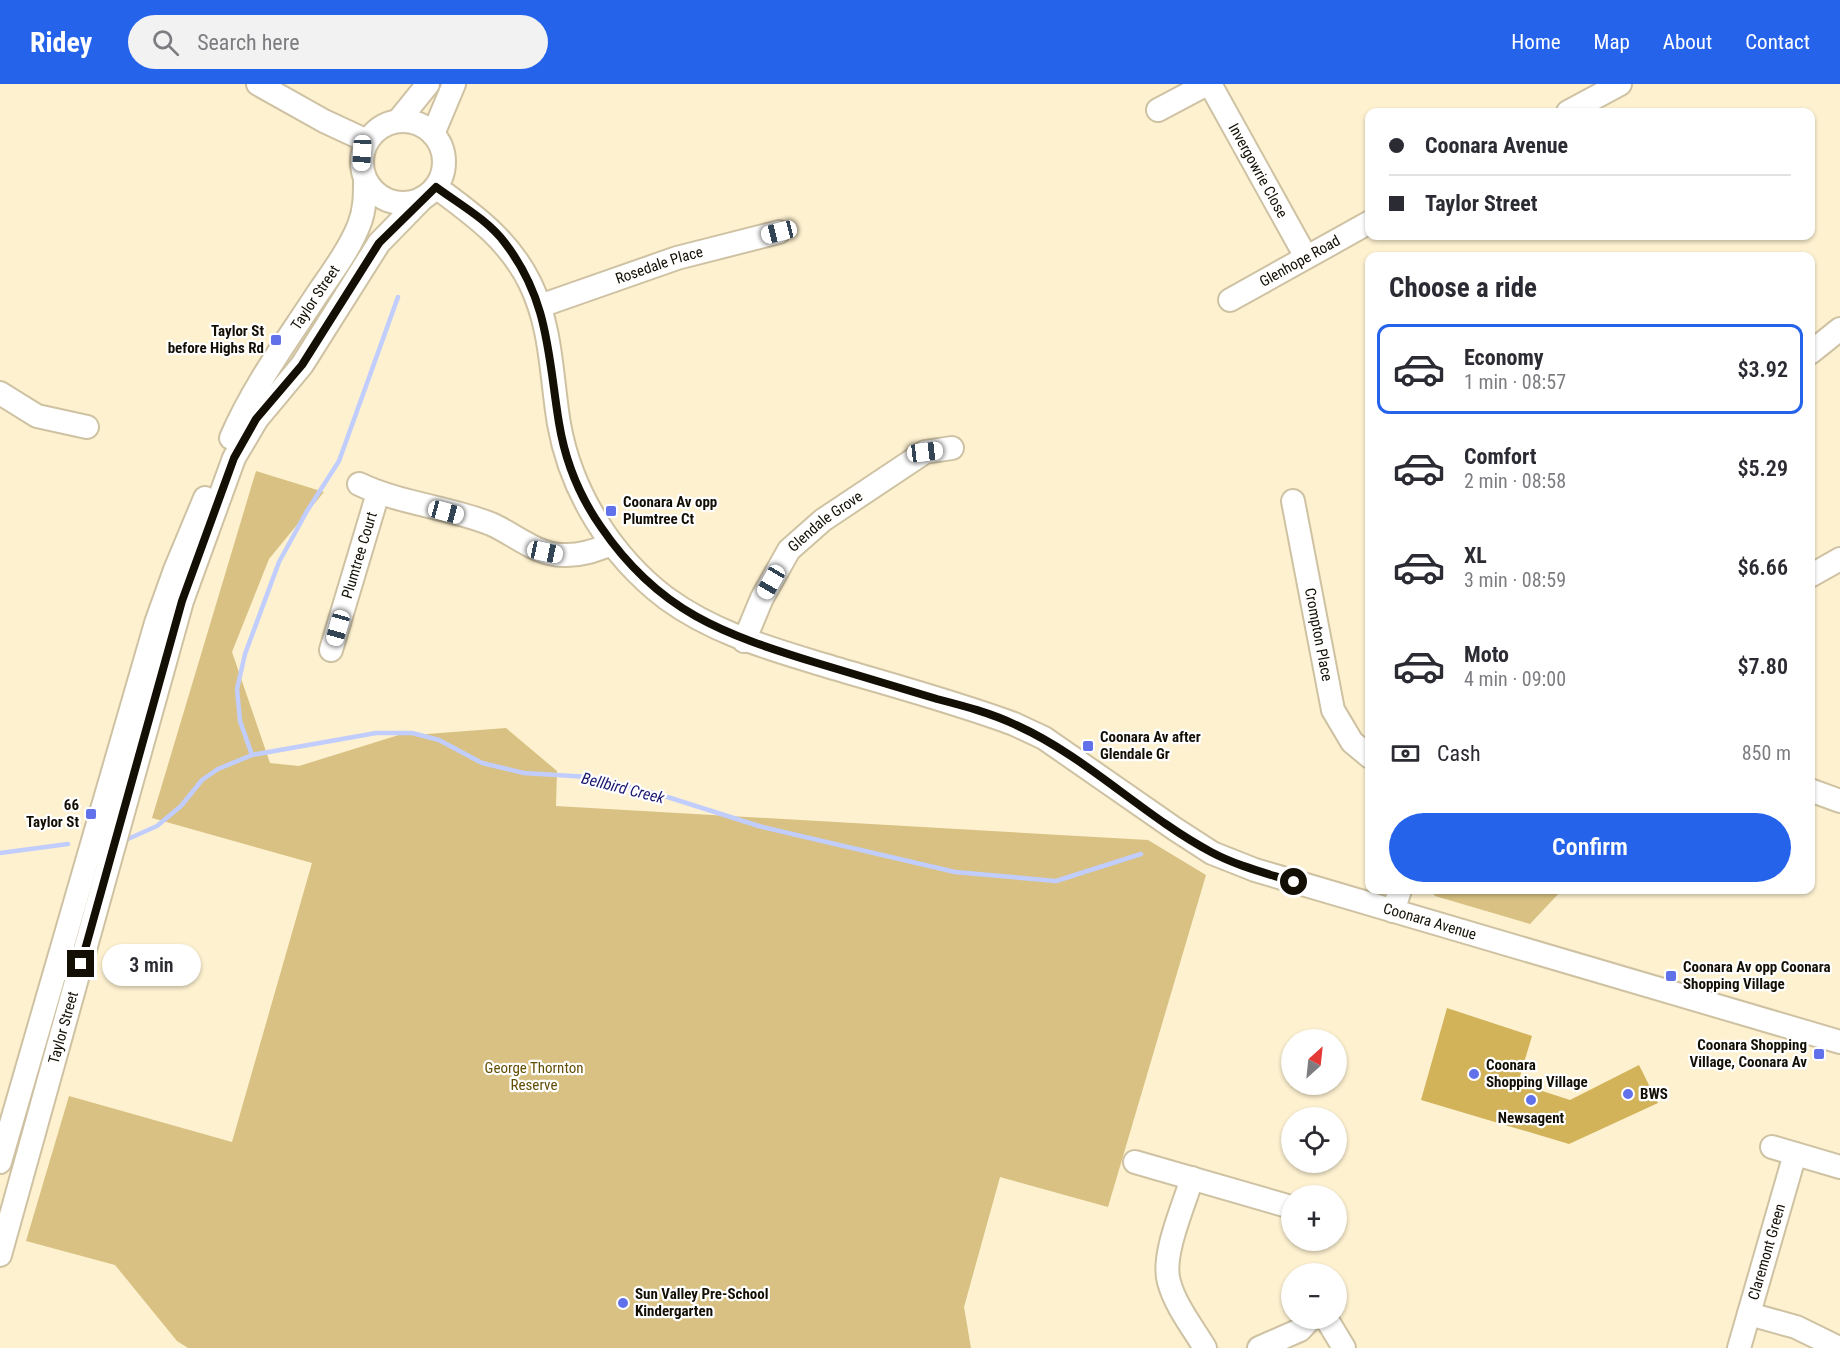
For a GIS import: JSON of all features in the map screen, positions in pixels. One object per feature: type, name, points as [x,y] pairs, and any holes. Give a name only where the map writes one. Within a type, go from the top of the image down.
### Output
[{"type":"street","points":[[258,84],[324,121],[367,141]]},
{"type":"street","points":[[398,121],[428,84]]},
{"type":"street","points":[[434,134],[453,84]]},
{"type":"street","name":"Invergowrie Close","points":[[1158,110],[1208,84],[1306,257]]},
{"type":"street","points":[[1575,108],[1620,84]]},
{"type":"street","points":[[398,121],[417,123],[434,134],[441,146],[444,160],[443,174],[430,193],[397,203],[378,195],[365,180],[362,167],[362,153],[367,141],[386,124],[398,121]]},
{"type":"street","name":"Taylor Street","points":[[0,1162],[153,634],[175,570],[241,414],[336,267],[359,226],[365,206],[365,180]]},
{"type":"street","name":"Coonara Avenue","points":[[430,193],[504,242],[530,282],[540,306],[550,350],[559,424],[567,456],[590,512],[612,544],[665,597],[692,615],[744,641],[1014,724],[1053,744],[1212,853],[1255,870],[1840,1042]]},
{"type":"street","name":"Taylor Street","points":[[0,1255],[182,601],[234,458],[256,419],[302,365],[379,243],[430,193]]},
{"type":"street","name":"Glenhope Road","points":[[1230,300],[1365,225]]},
{"type":"street","name":"Rosedale Place","points":[[540,306],[677,258],[779,232]]},
{"type":"street","points":[[1815,349],[1840,329]]},
{"type":"street","points":[[0,393],[37,416],[87,427]]},
{"type":"street","name":"Glendale Grove","points":[[744,641],[762,598],[789,550],[823,520],[925,452],[952,448]]},
{"type":"street","name":"Plumtree Court","points":[[331,650],[368,489],[490,524],[545,552],[562,556],[590,553],[612,544]]},
{"type":"street","name":"Crompton Place","points":[[1293,501],[1334,710],[1352,742],[1365,752]]},
{"type":"street","points":[[1815,573],[1840,559]]},
{"type":"street","points":[[1815,792],[1840,801]]},
{"type":"street","points":[[1393,911],[1399,894]]},
{"type":"street","points":[[1772,1147],[1840,1167]]},
{"type":"street","name":"Claremont Green","points":[[1739,1348],[1795,1154]]},
{"type":"street","points":[[1135,1162],[1281,1204]]},
{"type":"street","points":[[1192,1179],[1168,1256],[1167,1272],[1172,1292],[1205,1348]]},
{"type":"street","points":[[1749,1314],[1796,1328],[1839,1348]]},
{"type":"street","points":[[1259,1348],[1301,1329]]},
{"type":"street","points":[[1333,1329],[1344,1348]]},
{"type":"green space","name":"George Thornton Reserve","points":[[256,471],[324,492],[269,559],[232,652],[270,763],[299,766],[402,734],[506,728],[557,771],[556,806],[1148,840],[1206,875],[1108,1207],[1000,1177],[964,1307],[971,1348],[188,1348],[177,1341],[115,1265],[26,1241],[69,1096],[232,1142],[312,863],[152,818]]},
{"type":"green space","points":[[1434,894],[1558,894],[1530,924]]},
{"type":"building","name":"Coonara Shopping Village","points":[[1447,1008],[1532,1036],[1518,1083],[1570,1100],[1639,1065],[1658,1103],[1569,1144],[1421,1100]]},
{"type":"waterway","points":[[252,755],[240,721],[237,689],[245,654],[279,562],[307,511],[339,461],[398,297]]},
{"type":"waterway","name":"Bellbird Creek","points":[[128,839],[157,826],[181,806],[202,780],[218,769],[252,755],[376,733],[412,733],[439,740],[482,763],[524,773],[589,777],[658,794],[762,827],[955,872],[1056,881],[1141,854]]},
{"type":"waterway","name":"Bellbird Creek","points":[[0,853],[68,844]]},
{"type":"place","name":"Taylor St before Highs Rd","points":[[276,340]]},
{"type":"place","name":"Coonara Av opp Plumtree Ct","points":[[611,511]]},
{"type":"place","name":"Coonara Av after Glendale Gr","points":[[1088,746]]},
{"type":"place","name":"66 Taylor St","points":[[91,814]]},
{"type":"place","name":"Coonara Av opp Coonara Shopping Village","points":[[1671,976]]},
{"type":"place","name":"Coonara Shopping Village, Coonara Av","points":[[1819,1054]]},
{"type":"place","name":"Coonara Shopping Village","points":[[1474,1074]]},
{"type":"place","name":"BWS","points":[[1628,1094]]},
{"type":"place","name":"Newsagent","points":[[1531,1100]]},
{"type":"place","name":"Sun Valley Pre-School Kindergarten","points":[[623,1303]]},
{"type":"route","points":[[81,964],[182,601],[234,458],[256,419],[271,404],[314,348],[342,299],[379,243],[436,187],[473,214],[504,242],[530,282],[546,325],[559,424],[577,485],[590,512],[612,544],[641,576],[665,597],[692,615],[744,641],[989,714],[1014,724],[1044,738],[1175,830],[1212,853],[1294,882]]}]
